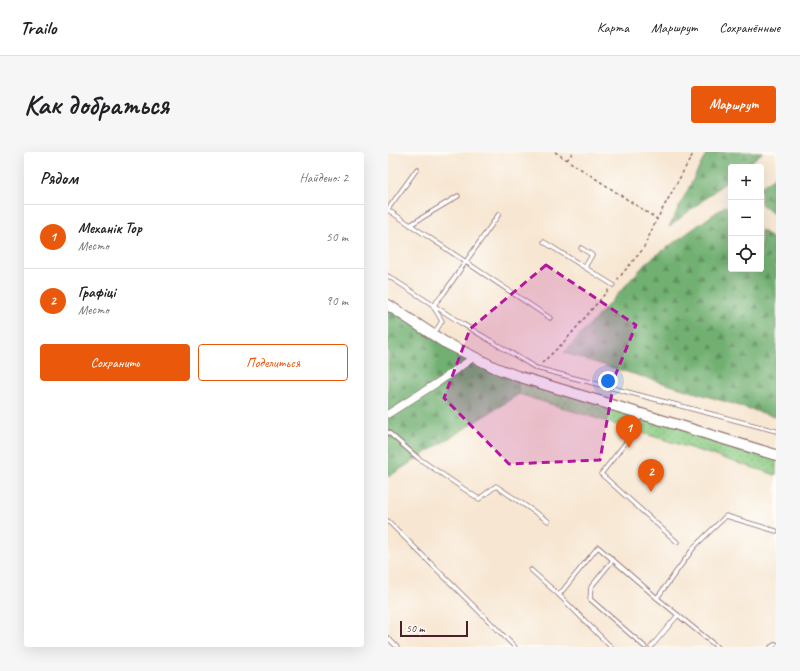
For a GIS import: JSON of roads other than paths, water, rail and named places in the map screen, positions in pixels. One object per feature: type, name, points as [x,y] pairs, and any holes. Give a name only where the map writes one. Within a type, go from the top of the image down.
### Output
[{"type":"main road","points":[[388,305],[444,342],[496,368],[517,376],[776,455]]},
{"type":"street","points":[[388,414],[440,381],[474,357]]},
{"type":"lane","points":[[417,169],[388,210],[550,318]]},
{"type":"lane","points":[[410,225],[458,196]]},
{"type":"lane","points":[[433,306],[444,293],[499,214]]},
{"type":"lane","points":[[544,242],[613,285]]},
{"type":"lane","points":[[581,248],[592,255],[585,267]]},
{"type":"lane","points":[[388,276],[433,306],[536,368],[776,431]]},
{"type":"lane","points":[[433,306],[442,321],[433,335]]},
{"type":"lane","points":[[640,414],[635,431],[601,474],[677,542]]},
{"type":"lane","points":[[388,432],[418,458],[479,499],[496,486],[548,521]]},
{"type":"lane","points":[[657,598],[695,546],[726,516],[776,531]]},
{"type":"lane","points":[[388,521],[516,647]]},
{"type":"lane","points":[[559,595],[598,547],[717,647]]},
{"type":"lane","points":[[613,560],[591,586],[590,598],[645,647]]},
{"type":"lane","points":[[531,570],[559,595],[611,647]]},
{"type":"lane","points":[[651,647],[678,615]]},
{"type":"lane","points":[[388,638],[397,647]]},
{"type":"lane","points":[[771,647],[776,644]]},
{"type":"place","name":"Механік Тор","points":[[629,448]]},
{"type":"place","name":"Графіці","points":[[651,492]]}]
